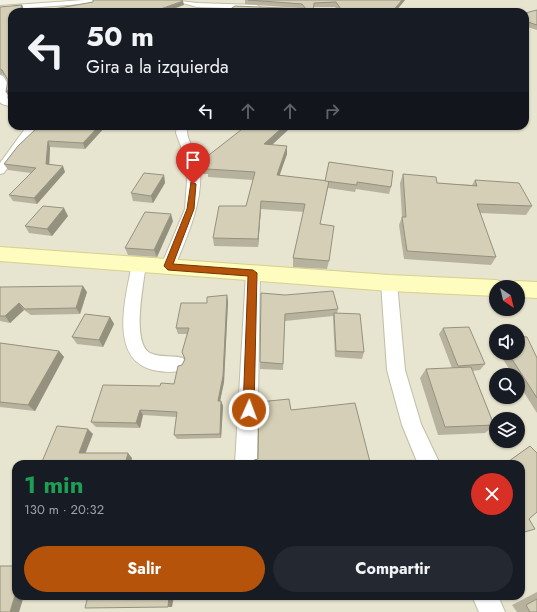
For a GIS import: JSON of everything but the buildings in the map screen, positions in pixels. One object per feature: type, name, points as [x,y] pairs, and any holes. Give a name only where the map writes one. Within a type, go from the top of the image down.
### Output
[{"type":"main road","points":[[0,254],[389,283],[489,288]]},
{"type":"main road","points":[[525,289],[537,290]]},
{"type":"street","points":[[0,8],[109,0]]},
{"type":"street","points":[[175,0],[197,5],[261,8]]},
{"type":"street","points":[[188,8],[197,5]]},
{"type":"street","points":[[0,78],[5,86],[2,98],[5,102],[8,103]]},
{"type":"street","points":[[0,171],[29,130]]},
{"type":"street","points":[[168,266],[191,209],[194,166],[181,133],[181,130]]},
{"type":"street","points":[[139,264],[131,328],[136,350],[141,356],[148,360],[177,364]]},
{"type":"street","points":[[246,460],[253,273]]},
{"type":"street","points":[[389,283],[396,370],[412,425],[427,460]]},
{"type":"street","points":[[487,600],[492,612]]},
{"type":"shaded area","points":[[114,0],[537,0],[537,612],[0,612],[0,8]]},
{"type":"route","points":[[193,184],[191,209],[168,266],[253,273],[249,410]]}]
